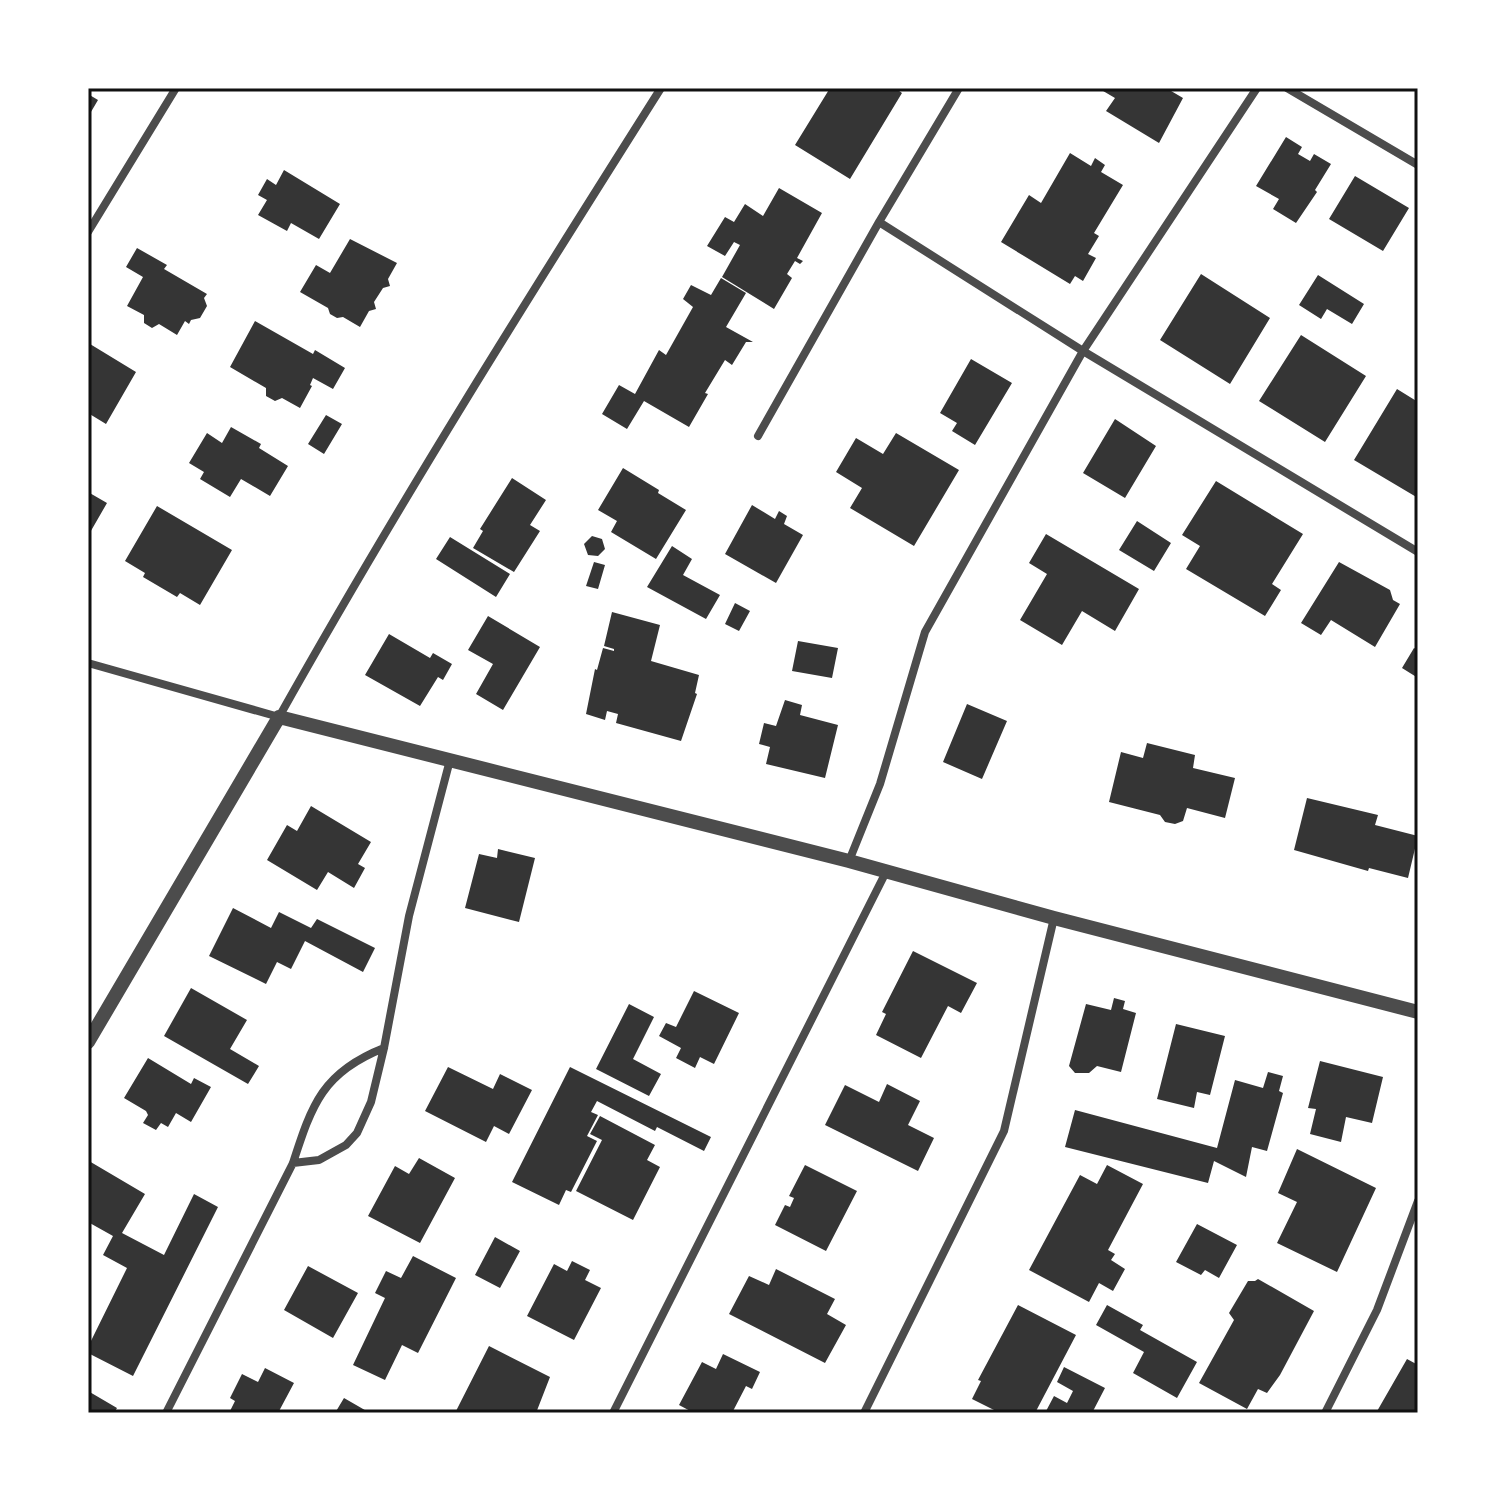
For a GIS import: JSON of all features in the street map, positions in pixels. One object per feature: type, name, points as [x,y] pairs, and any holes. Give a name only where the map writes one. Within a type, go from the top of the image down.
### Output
[{"type":"street","points":[[88,232],[176,88]]},
{"type":"street","points":[[88,1042],[373,552],[518,313],[661,88]]},
{"type":"street","points":[[758,436],[959,88]]},
{"type":"street","points":[[849,861],[880,784],[925,632],[1083,351],[1257,88]]},
{"type":"street","points":[[1287,88],[1418,165]]},
{"type":"street","points":[[879,222],[1083,351],[1418,552]]},
{"type":"street","points":[[88,663],[279,717],[849,861],[1054,918],[1418,1012]]},
{"type":"street","points":[[293,1163],[319,1160],[334,1154],[357,1133],[371,1102],[409,916],[450,759]]},
{"type":"street","points":[[613,1413],[886,872]]},
{"type":"street","points":[[864,1413],[1004,1131],[1054,918]]},
{"type":"street","points":[[166,1413],[293,1163],[307,1121],[333,1078],[361,1057],[384,1048]]},
{"type":"street","points":[[1325,1413],[1377,1310],[1418,1201]]},
{"type":"building","points":[[830,88],[895,88],[902,93],[850,179],[795,145]]},
{"type":"building","points":[[1098,88],[1166,88],[1183,98],[1159,143],[1106,111],[1115,98]]},
{"type":"building","points":[[88,94],[98,100],[88,117]]},
{"type":"building","points":[[1286,137],[1302,147],[1298,154],[1310,161],[1314,154],[1331,164],[1296,223],[1273,209],[1279,199],[1256,186]]},
{"type":"building","points":[[1070,153],[1091,166],[1095,158],[1105,165],[1101,172],[1123,185],[1094,233],[1099,236],[1088,254],[1096,258],[1083,281],[1075,276],[1070,284],[1001,242],[1029,195],[1041,203]]},
{"type":"building","points":[[284,170],[340,204],[319,239],[291,223],[287,231],[258,215],[267,200],[258,195],[267,179],[276,185]]},
{"type":"building","points":[[1355,176],[1409,208],[1383,251],[1329,219]]},
{"type":"building","points":[[779,188],[822,213],[797,258],[803,261],[800,264],[795,261],[787,274],[792,278],[774,309],[722,277],[740,245],[734,242],[725,256],[707,246],[725,217],[734,222],[745,204],[763,216]]},
{"type":"building","points":[[350,239],[397,263],[388,279],[390,286],[383,288],[374,302],[376,309],[369,311],[360,327],[343,317],[330,314],[328,308],[300,292],[316,265],[330,273]]},
{"type":"building","points":[[137,248],[167,265],[164,269],[207,294],[204,298],[207,306],[200,318],[191,320],[189,324],[185,321],[177,335],[159,324],[152,328],[144,323],[144,315],[127,306],[143,277],[126,267]]},
{"type":"building","points":[[1201,274],[1270,318],[1230,384],[1160,340]]},
{"type":"building","points":[[1318,275],[1364,304],[1352,324],[1327,309],[1321,319],[1299,305]]},
{"type":"building","points":[[721,278],[746,293],[726,327],[753,342],[746,342],[732,365],[725,360],[689,427],[644,401],[627,429],[602,414],[619,385],[635,394],[659,350],[666,355],[693,307],[683,299],[691,285],[711,295]]},
{"type":"building","points":[[255,321],[313,354],[315,350],[345,368],[333,389],[313,378],[300,408],[282,398],[275,401],[266,396],[266,388],[230,367]]},
{"type":"building","points":[[1301,335],[1366,376],[1325,442],[1259,401]]},
{"type":"building","points":[[90,344],[136,372],[106,424],[88,413]]},
{"type":"building","points":[[971,359],[1012,383],[975,445],[952,431],[957,423],[940,413]]},
{"type":"building","points":[[1397,389],[1418,402],[1418,498],[1354,460]]},
{"type":"building","points":[[326,415],[342,424],[324,454],[308,444]]},
{"type":"building","points":[[1115,419],[1156,446],[1125,498],[1083,473]]},
{"type":"building","points":[[231,427],[261,444],[259,448],[288,466],[270,496],[241,479],[230,497],[200,479],[204,472],[189,463],[207,433],[222,443]]},
{"type":"building","points":[[896,433],[959,470],[914,546],[850,508],[862,488],[836,472],[856,438],[883,454]]},
{"type":"building","points":[[623,468],[686,510],[656,559],[611,532],[617,521],[598,510]]},
{"type":"building","points":[[512,478],[546,500],[530,525],[540,531],[514,572],[473,548],[483,531],[480,529]]},
{"type":"building","points":[[1216,481],[1303,534],[1272,584],[1281,590],[1265,616],[1186,569],[1200,546],[1182,535]]},
{"type":"building","points":[[88,492],[107,503],[88,536]]},
{"type":"building","points":[[752,505],[775,519],[779,511],[787,516],[784,524],[803,535],[776,583],[725,554]]},
{"type":"building","points":[[157,506],[232,550],[200,605],[180,593],[177,597],[143,577],[145,573],[125,561]]},
{"type":"building","points":[[1137,521],[1171,543],[1154,571],[1119,550]]},
{"type":"building","points":[[1046,534],[1139,589],[1115,631],[1082,611],[1062,645],[1020,620],[1047,574],[1029,563]]},
{"type":"building","points":[[592,536],[602,539],[605,549],[598,556],[588,555],[584,544]]},
{"type":"building","points":[[450,537],[510,574],[496,597],[436,559]]},
{"type":"building","points":[[672,546],[692,559],[683,575],[720,595],[706,619],[647,587]]},
{"type":"building","points":[[594,562],[605,565],[598,589],[586,586]]},
{"type":"building","points":[[1339,562],[1390,590],[1393,600],[1400,604],[1375,647],[1331,620],[1321,635],[1301,623]]},
{"type":"building","points":[[735,603],[750,611],[739,631],[725,624]]},
{"type":"building","points":[[612,612],[660,625],[651,661],[699,675],[697,694],[681,741],[616,723],[618,714],[607,711],[605,720],[586,714],[595,669],[603,648],[614,651],[604,646]]},
{"type":"building","points":[[488,616],[540,647],[503,710],[476,694],[493,664],[468,650]]},
{"type":"building","points":[[389,634],[430,658],[433,653],[452,664],[443,680],[438,677],[420,706],[365,675]]},
{"type":"building","points":[[798,641],[838,648],[832,678],[792,671]]},
{"type":"building","points":[[1414,648],[1418,650],[1418,678],[1402,668]]},
{"type":"building","points":[[785,700],[802,705],[800,715],[838,725],[825,778],[766,764],[770,747],[759,744],[764,723],[776,726]]},
{"type":"building","points":[[967,704],[1007,721],[982,779],[943,762]]},
{"type":"building","points":[[1147,743],[1195,755],[1193,768],[1235,778],[1225,818],[1187,808],[1183,821],[1175,824],[1165,822],[1160,815],[1109,802],[1121,752],[1143,758]]},
{"type":"building","points":[[1307,798],[1378,815],[1375,825],[1418,836],[1408,878],[1369,868],[1368,871],[1294,850]]},
{"type":"building","points":[[311,806],[371,842],[358,864],[365,868],[354,888],[328,872],[317,890],[267,860],[287,825],[297,831]]},
{"type":"building","points":[[498,849],[535,858],[519,922],[465,908],[479,854],[497,858]]},
{"type":"building","points":[[233,908],[271,928],[279,912],[311,928],[317,919],[375,948],[363,972],[305,941],[291,969],[277,962],[266,984],[209,956]]},
{"type":"building","points":[[913,951],[977,983],[961,1013],[948,1006],[921,1058],[876,1035],[886,1014],[882,1012]]},
{"type":"building","points":[[191,988],[247,1020],[230,1049],[259,1066],[248,1084],[164,1036]]},
{"type":"building","points":[[694,991],[739,1013],[714,1064],[700,1057],[695,1068],[676,1058],[681,1048],[659,1036],[666,1023],[676,1027]]},
{"type":"building","points":[[1114,998],[1125,1001],[1123,1009],[1136,1013],[1121,1072],[1097,1066],[1089,1073],[1075,1073],[1069,1066],[1086,1004],[1111,1010]]},
{"type":"building","points":[[629,1004],[654,1017],[633,1059],[661,1074],[649,1096],[596,1069]]},
{"type":"building","points":[[1176,1024],[1225,1036],[1210,1095],[1197,1092],[1194,1108],[1157,1099]]},
{"type":"building","points":[[148,1058],[191,1084],[194,1078],[211,1087],[191,1122],[176,1113],[168,1127],[161,1123],[156,1130],[143,1123],[148,1115],[146,1111],[124,1098]]},
{"type":"building","points":[[1320,1061],[1383,1077],[1372,1123],[1346,1117],[1341,1142],[1310,1134],[1316,1109],[1308,1108]]},
{"type":"building","points":[[448,1067],[493,1089],[500,1074],[532,1090],[509,1134],[494,1126],[486,1142],[425,1111]]},
{"type":"building","points":[[570,1067],[711,1137],[704,1151],[657,1127],[655,1131],[597,1101],[591,1112],[598,1115],[587,1136],[597,1141],[571,1192],[566,1190],[559,1205],[512,1182]]},
{"type":"building","points":[[1268,1072],[1283,1076],[1279,1091],[1283,1093],[1267,1151],[1252,1147],[1246,1177],[1214,1161],[1208,1183],[1065,1147],[1075,1110],[1217,1148],[1235,1080],[1263,1088]]},
{"type":"building","points":[[887,1084],[920,1101],[908,1125],[934,1138],[918,1171],[825,1125],[845,1085],[879,1102]]},
{"type":"building","points":[[600,1116],[655,1145],[647,1160],[660,1167],[633,1220],[576,1191],[602,1140],[590,1134]]},
{"type":"building","points":[[1297,1149],[1376,1188],[1337,1272],[1277,1243],[1297,1202],[1278,1193]]},
{"type":"building","points":[[419,1158],[455,1178],[420,1243],[368,1216],[395,1166],[409,1174]]},
{"type":"building","points":[[89,1161],[145,1194],[122,1233],[164,1255],[194,1194],[218,1207],[133,1376],[88,1353],[88,1347],[127,1268],[103,1255],[113,1236],[88,1222]]},
{"type":"building","points":[[805,1165],[857,1191],[826,1251],[775,1225],[785,1205],[790,1207],[794,1198],[789,1196]]},
{"type":"building","points":[[1107,1165],[1143,1184],[1108,1250],[1115,1254],[1111,1260],[1125,1269],[1113,1291],[1099,1283],[1089,1302],[1029,1270],[1080,1175],[1097,1184]]},
{"type":"building","points":[[1197,1224],[1237,1245],[1219,1278],[1205,1270],[1201,1275],[1176,1262]]},
{"type":"building","points":[[495,1237],[520,1251],[500,1288],[475,1275]]},
{"type":"building","points":[[413,1256],[456,1278],[418,1353],[402,1345],[385,1380],[353,1365],[385,1298],[375,1293],[386,1271],[401,1278]]},
{"type":"building","points":[[572,1261],[590,1270],[585,1280],[601,1288],[574,1340],[527,1316],[554,1264],[567,1271]]},
{"type":"building","points":[[308,1266],[358,1293],[333,1338],[284,1310]]},
{"type":"building","points":[[776,1269],[835,1299],[827,1314],[846,1325],[825,1363],[729,1314],[749,1276],[769,1285]]},
{"type":"building","points":[[1258,1279],[1314,1311],[1280,1375],[1267,1393],[1258,1389],[1247,1409],[1199,1383],[1234,1320],[1229,1313],[1248,1281]]},
{"type":"building","points":[[1018,1305],[1076,1335],[1035,1413],[1000,1413],[972,1399],[981,1381],[978,1380]]},
{"type":"building","points":[[1107,1305],[1143,1325],[1140,1330],[1197,1362],[1177,1398],[1133,1373],[1144,1352],[1096,1325]]},
{"type":"building","points":[[489,1346],[550,1377],[536,1413],[456,1411]]},
{"type":"building","points":[[723,1354],[760,1372],[752,1389],[746,1386],[732,1413],[694,1413],[679,1405],[702,1362],[716,1369]]},
{"type":"building","points":[[1407,1359],[1418,1365],[1418,1413],[1376,1413]]},
{"type":"building","points":[[1064,1367],[1105,1388],[1092,1413],[1045,1413],[1054,1396],[1067,1403],[1073,1391],[1057,1382]]},
{"type":"building","points":[[265,1368],[294,1383],[278,1413],[229,1413],[235,1401],[230,1398],[242,1374],[258,1382]]},
{"type":"building","points":[[88,1391],[117,1408],[114,1413],[88,1413]]},
{"type":"building","points":[[344,1398],[370,1413],[335,1413]]}]
